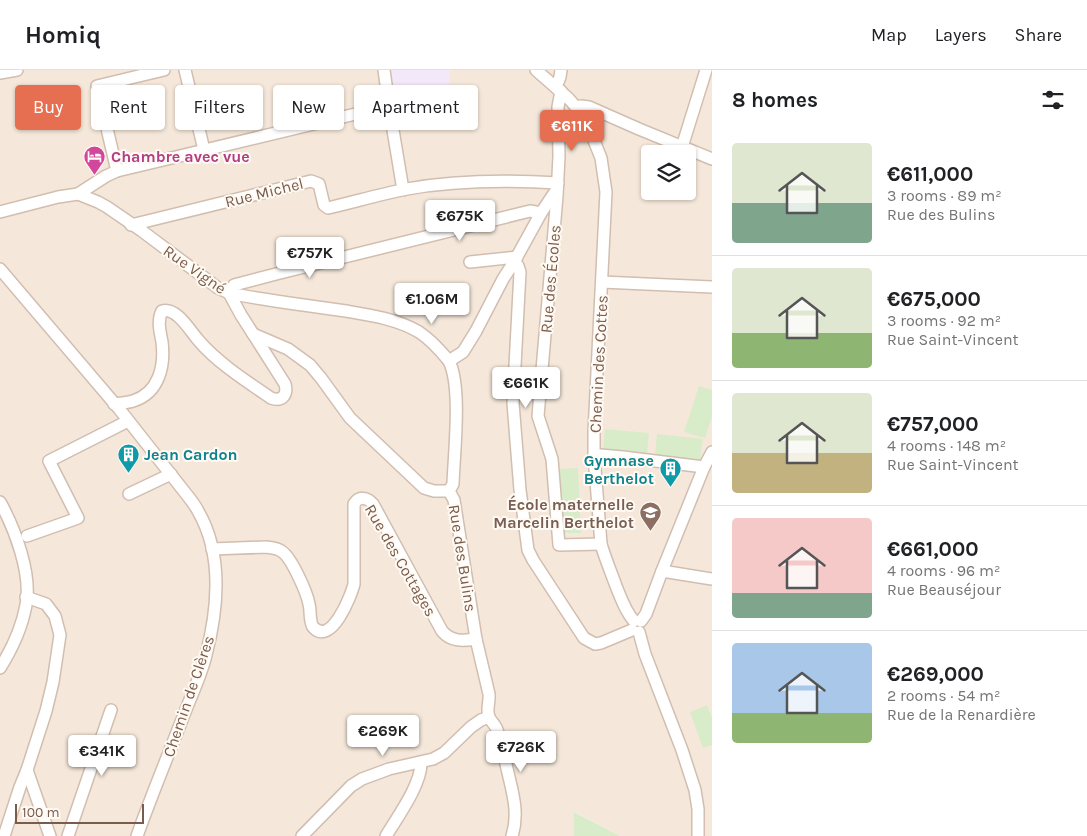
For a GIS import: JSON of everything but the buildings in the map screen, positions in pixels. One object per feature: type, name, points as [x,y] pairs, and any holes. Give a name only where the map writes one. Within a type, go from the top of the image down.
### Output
[{"type":"street","points":[[0,73],[17,70]]},
{"type":"street","points":[[117,171],[97,86],[123,75],[164,70]]},
{"type":"street","points":[[185,70],[204,150]]},
{"type":"street","points":[[384,70],[386,85]]},
{"type":"street","name":"Chemin des Cottes","points":[[536,70],[559,89],[576,107],[591,133],[601,158],[606,192],[594,418],[594,456],[601,544],[628,614],[637,626],[645,654],[682,750],[697,799],[698,836]]},
{"type":"street","points":[[114,404],[143,398],[154,388],[159,377],[163,354],[159,322],[162,312],[172,311],[210,353],[229,369],[275,400],[285,396],[285,384],[229,294],[230,289],[234,285],[530,211],[541,213],[545,210],[556,208],[559,156],[558,107],[561,70]]},
{"type":"street","points":[[683,145],[706,70]]},
{"type":"street","points":[[576,107],[590,107],[677,145]]},
{"type":"street","points":[[0,212],[58,197],[78,194],[117,171],[354,114]]},
{"type":"street","points":[[393,130],[403,190]]},
{"type":"street","points":[[696,153],[712,159]]},
{"type":"street","name":"Rue Michel","points":[[131,224],[311,181],[319,184],[324,204],[328,208],[403,190],[455,183],[492,181],[557,186]]},
{"type":"street","points":[[449,361],[463,352],[476,332],[503,279],[516,260],[557,186]]},
{"type":"street","name":"Rue Vigné","points":[[78,194],[107,207],[218,288],[229,294],[361,314],[392,321],[410,328],[426,338],[449,361]]},
{"type":"street","name":"Rue des Écoles","points":[[556,208],[538,416],[552,459],[559,545],[601,544]]},
{"type":"street","points":[[470,262],[516,260]]},
{"type":"street","points":[[516,260],[520,272],[513,402],[520,490],[528,550],[584,638],[589,642],[601,643],[637,626],[646,614],[704,466],[712,452]]},
{"type":"street","name":"Chemin de Clères","points":[[0,268],[171,474],[198,510],[210,537],[216,585],[215,612],[206,656],[137,836]]},
{"type":"street","points":[[602,282],[712,287]]},
{"type":"street","points":[[253,334],[288,348],[310,365],[350,418],[424,488],[434,492],[450,491]]},
{"type":"street","name":"Rue des Bulins","points":[[449,361],[453,372],[456,407],[453,484],[450,491],[454,500],[476,639],[489,694],[489,717],[497,728],[514,800],[516,816],[512,836]]},
{"type":"street","points":[[27,536],[78,518],[49,461],[128,421]]},
{"type":"street","points":[[594,456],[623,457],[704,466]]},
{"type":"street","points":[[130,494],[171,474]]},
{"type":"street","name":"Rue des Cottages","points":[[212,549],[266,547],[283,552],[290,560],[305,590],[313,627],[326,631],[334,626],[346,606],[352,591],[354,579],[354,504],[356,500],[365,498],[373,504],[445,635],[454,640],[476,639]]},
{"type":"street","points":[[0,502],[8,516],[23,560],[26,597],[19,631],[10,653],[0,668]]},
{"type":"street","points":[[662,571],[712,579]]},
{"type":"street","points":[[4,836],[46,711],[60,635],[55,616],[46,604],[26,597]]},
{"type":"street","points":[[68,836],[111,710]]},
{"type":"street","points":[[302,836],[351,786],[362,779],[389,768],[421,763],[444,754],[480,720],[489,717]]},
{"type":"street","points":[[386,836],[414,789],[421,770],[421,763]]},
{"type":"street","points":[[27,770],[50,836]]},
{"type":"shaded area","points":[[0,70],[712,70],[712,836],[620,836],[575,812],[574,836],[0,836]]},
{"type":"shaded area","points":[[388,70],[450,70],[450,85],[390,85]]},
{"type":"green space","points":[[699,386],[712,390],[712,417],[705,438],[684,432]]},
{"type":"green space","points":[[605,429],[649,433],[647,453],[603,449]]},
{"type":"green space","points":[[657,434],[703,439],[700,460],[655,455]]},
{"type":"green space","points":[[578,468],[581,533],[563,533],[559,469]]},
{"type":"green space","points":[[707,705],[712,718],[712,745],[703,748],[690,712]]},
{"type":"green space","points":[[574,812],[620,836],[574,836]]},
{"type":"place","name":"Chambre avec vue","points":[[95,175]]},
{"type":"place","name":"Jean Cardon","points":[[128,473]]},
{"type":"place","name":"Gymnase Berthelot","points":[[670,488]]},
{"type":"place","name":"École maternelle Marcelin Berthelot","points":[[650,532]]}]
